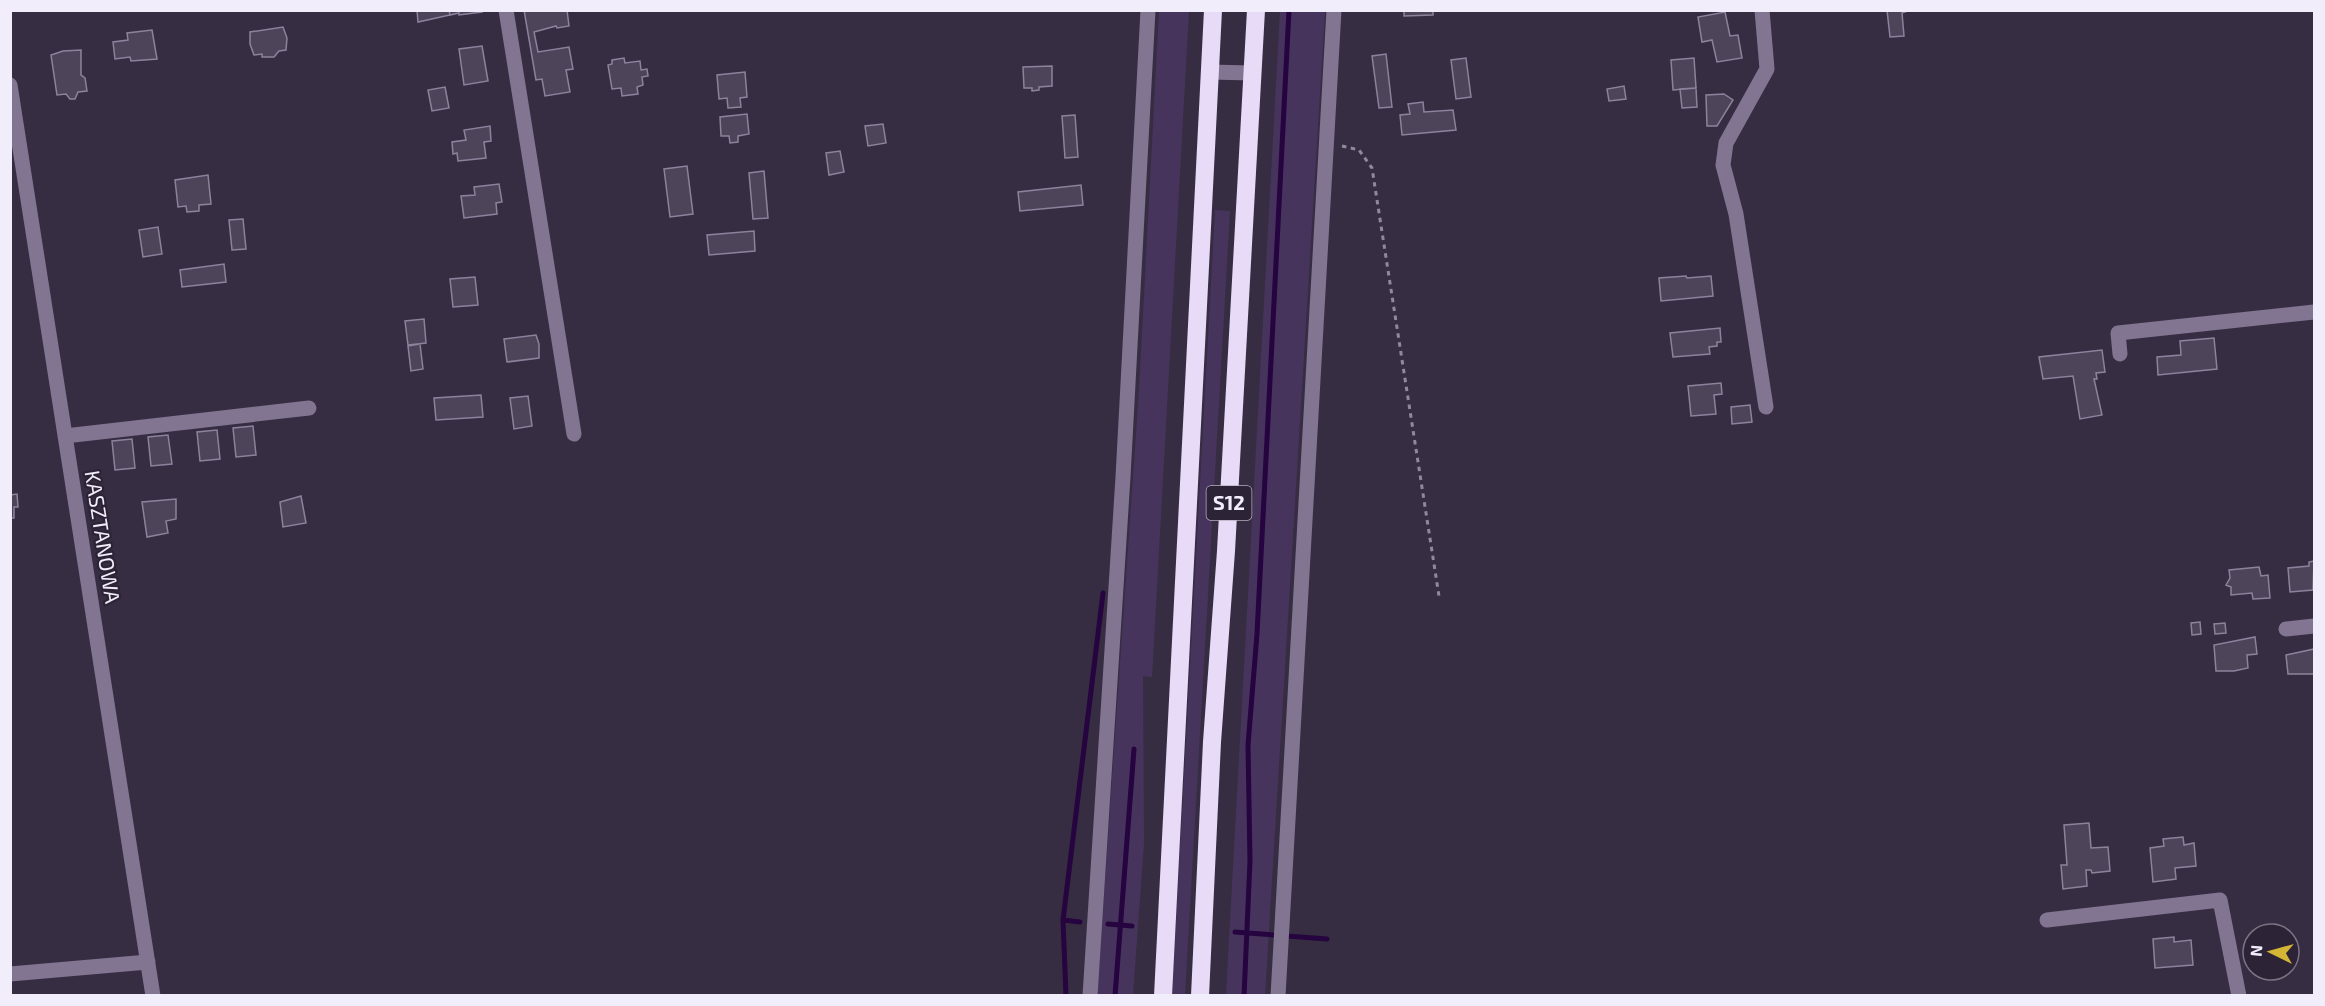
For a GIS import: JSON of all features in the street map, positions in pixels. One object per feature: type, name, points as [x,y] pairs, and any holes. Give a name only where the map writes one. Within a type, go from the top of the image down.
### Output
[{"type":"highway","name":"S12","points":[[1163,996],[1213,10]]},
{"type":"highway","name":"S12","points":[[1200,996],[1256,10]]},
{"type":"street","points":[[506,10],[574,434]]},
{"type":"street","points":[[1090,996],[1122,500],[1148,10]]},
{"type":"street","points":[[1278,996],[1329,142],[1334,10]]},
{"type":"street","points":[[1762,10],[1767,69],[1726,143],[1723,165],[1736,214],[1766,407]]},
{"type":"street","points":[[1209,72],[1252,73]]},
{"type":"street","name":"KASZTANOWA","points":[[10,85],[15,150],[65,436],[153,996]]},
{"type":"street","points":[[2120,354],[2118,333],[2314,312]]},
{"type":"street","points":[[65,436],[309,408]]},
{"type":"street","points":[[2286,629],[2314,626]]},
{"type":"street","points":[[2047,920],[2220,900],[2239,996]]},
{"type":"street","points":[[10,974],[148,962]]},
{"type":"path","points":[[1329,142],[1359,150],[1372,168],[1439,596]]},
{"type":"shaded area","points":[[1159,11],[1189,11],[1152,677],[1143,676],[1144,843],[1133,995],[1097,996],[1139,391]]},
{"type":"shaded area","points":[[1280,11],[1325,11],[1265,995],[1226,995]]},
{"type":"shaded area","points":[[1215,210],[1230,211],[1185,995],[1172,996]]},
{"type":"building","points":[[417,10],[449,10],[450,15],[418,22]]},
{"type":"building","points":[[449,10],[482,10],[482,12],[450,15]]},
{"type":"building","points":[[524,10],[567,10],[569,26],[557,28],[556,26],[534,32],[538,52],[569,47],[573,69],[566,70],[570,92],[545,96],[542,79],[536,80]]},
{"type":"building","points":[[1404,10],[1433,10],[1433,15],[1404,16]]},
{"type":"building","points":[[1887,10],[1910,10],[1902,13],[1904,36],[1890,37]]},
{"type":"building","points":[[1725,12],[1730,36],[1738,35],[1742,58],[1717,62],[1712,40],[1702,42],[1698,17]]},
{"type":"building","points":[[283,27],[287,38],[286,50],[279,51],[274,57],[254,55],[250,44],[250,32]]},
{"type":"building","points":[[152,30],[157,59],[131,61],[130,57],[115,59],[113,42],[128,40],[127,33]]},
{"type":"building","points":[[482,46],[488,81],[464,85],[459,49]]},
{"type":"building","points":[[81,50],[81,75],[85,78],[87,91],[78,92],[75,99],[70,99],[66,94],[57,95],[51,55],[63,51]]},
{"type":"building","points":[[1386,54],[1392,107],[1379,108],[1372,56]]},
{"type":"building","points":[[624,58],[625,63],[640,61],[641,70],[647,69],[648,76],[642,77],[643,85],[637,87],[638,94],[622,96],[621,88],[612,89],[608,65],[612,64],[612,60]]},
{"type":"building","points":[[1466,58],[1471,97],[1456,99],[1451,60]]},
{"type":"building","points":[[1694,58],[1696,88],[1673,90],[1671,60]]},
{"type":"building","points":[[1052,66],[1052,86],[1039,87],[1039,90],[1032,91],[1032,88],[1024,88],[1023,67]]},
{"type":"building","points":[[745,72],[747,97],[740,98],[741,107],[728,108],[727,98],[719,99],[717,75]]},
{"type":"building","points":[[1624,86],[1626,99],[1609,101],[1607,89]]},
{"type":"building","points":[[445,87],[449,108],[432,111],[428,90]]},
{"type":"building","points":[[1696,88],[1697,107],[1682,108],[1680,89]]},
{"type":"building","points":[[1724,94],[1733,100],[1717,126],[1707,126],[1706,95]]},
{"type":"building","points":[[1423,102],[1424,112],[1453,110],[1456,130],[1402,135],[1400,115],[1410,114],[1408,104]]},
{"type":"building","points":[[747,114],[749,134],[738,136],[738,142],[730,143],[729,136],[721,136],[720,117]]},
{"type":"building","points":[[1075,115],[1078,157],[1065,158],[1062,116]]},
{"type":"building","points":[[883,124],[886,143],[868,146],[865,126]]},
{"type":"building","points":[[490,126],[491,141],[484,142],[486,158],[458,161],[457,153],[453,154],[452,142],[466,140],[464,130]]},
{"type":"building","points":[[840,151],[844,172],[829,175],[826,153]]},
{"type":"building","points":[[687,166],[693,214],[670,217],[664,169]]},
{"type":"building","points":[[764,171],[768,218],[753,219],[749,173]]},
{"type":"building","points":[[208,175],[211,204],[199,205],[199,211],[187,212],[186,206],[178,207],[175,180]]},
{"type":"building","points":[[499,184],[502,202],[496,203],[497,214],[464,218],[461,196],[475,195],[474,187]]},
{"type":"building","points":[[1081,185],[1083,205],[1020,211],[1018,192]]},
{"type":"building","points":[[243,219],[246,249],[232,250],[229,220]]},
{"type":"building","points":[[158,227],[162,254],[143,257],[139,230]]},
{"type":"building","points":[[754,231],[755,251],[709,255],[707,235]]},
{"type":"building","points":[[224,264],[226,282],[182,287],[180,270]]},
{"type":"building","points":[[1686,276],[1687,278],[1711,276],[1713,296],[1661,301],[1659,278]]},
{"type":"building","points":[[475,277],[478,305],[453,307],[450,279]]},
{"type":"building","points":[[424,319],[426,343],[408,345],[405,321]]},
{"type":"building","points":[[1720,328],[1721,342],[1717,342],[1717,346],[1709,347],[1710,354],[1673,357],[1670,333]]},
{"type":"building","points":[[536,335],[539,344],[539,358],[507,362],[504,339]]},
{"type":"building","points":[[2214,338],[2217,369],[2158,375],[2157,357],[2181,355],[2180,341]]},
{"type":"building","points":[[420,344],[423,369],[411,371],[408,346]]},
{"type":"building","points":[[2102,350],[2105,372],[2096,373],[2097,379],[2094,379],[2102,415],[2080,419],[2073,376],[2043,379],[2039,357]]},
{"type":"building","points":[[1721,383],[1722,394],[1714,395],[1716,414],[1691,416],[1688,386]]},
{"type":"building","points":[[481,395],[483,417],[436,420],[434,398]]},
{"type":"building","points":[[528,396],[532,426],[514,429],[510,398]]},
{"type":"building","points":[[1750,405],[1752,422],[1732,424],[1731,407]]},
{"type":"building","points":[[253,426],[256,455],[236,457],[233,428]]},
{"type":"building","points":[[217,430],[220,459],[200,461],[197,432]]},
{"type":"building","points":[[168,435],[172,464],[151,466],[148,437]]},
{"type":"building","points":[[132,439],[135,468],[115,470],[112,441]]},
{"type":"building","points":[[17,494],[18,507],[14,507],[14,518],[10,518],[10,495]]},
{"type":"building","points":[[301,496],[306,523],[283,527],[280,502]]},
{"type":"building","points":[[176,499],[176,519],[166,521],[168,533],[147,537],[142,502]]},
{"type":"building","points":[[2314,561],[2313,590],[2290,592],[2288,568],[2309,566],[2309,562]]},
{"type":"building","points":[[2259,567],[2261,576],[2268,575],[2270,598],[2253,599],[2252,593],[2231,595],[2231,587],[2226,585],[2230,578],[2229,570]]},
{"type":"building","points":[[2200,622],[2201,634],[2192,635],[2191,623]]},
{"type":"building","points":[[2225,623],[2226,633],[2215,634],[2214,624]]},
{"type":"building","points":[[2255,637],[2257,654],[2247,655],[2248,668],[2216,671],[2214,645]]},
{"type":"building","points":[[2314,649],[2314,674],[2288,674],[2286,655]]},
{"type":"building","points":[[2089,823],[2091,848],[2108,847],[2110,871],[2092,873],[2091,870],[2086,870],[2087,886],[2063,889],[2061,865],[2067,865],[2064,825]]},
{"type":"building","points":[[2183,837],[2184,845],[2194,843],[2196,866],[2175,868],[2176,879],[2153,882],[2150,848],[2164,846],[2163,839]]},
{"type":"building","points":[[2174,937],[2174,942],[2191,940],[2193,965],[2155,968],[2153,939]]},
{"type":"waterway","points":[[1244,996],[1250,861],[1248,745],[1257,634],[1289,10]]},
{"type":"waterway","points":[[1066,996],[1063,920],[1103,593]]},
{"type":"waterway","points":[[1115,996],[1134,749]]},
{"type":"waterway","points":[[1063,920],[1080,922]]},
{"type":"waterway","points":[[1108,924],[1132,926]]},
{"type":"waterway","points":[[1235,932],[1327,939]]}]
